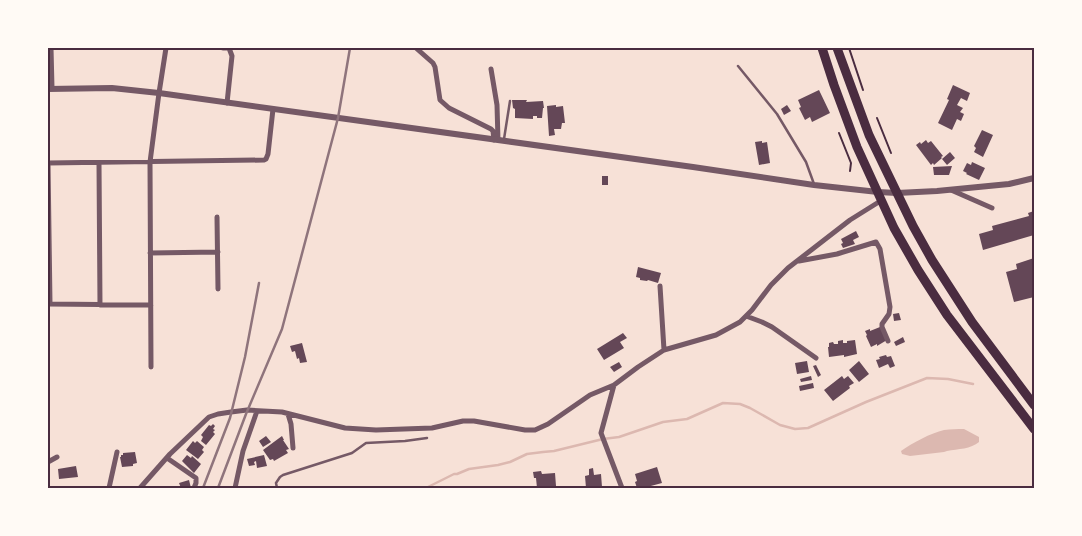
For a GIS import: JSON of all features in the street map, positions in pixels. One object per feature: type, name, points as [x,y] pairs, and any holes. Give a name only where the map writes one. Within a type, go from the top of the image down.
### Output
[{"type":"highway","points":[[822,48],[857,147],[894,228],[947,315],[1034,429]]},
{"type":"highway","points":[[837,48],[869,135],[913,226],[932,260],[972,322],[1034,405]]},
{"type":"street","points":[[52,48],[50,88],[112,88],[158,93],[684,166],[880,196],[1009,184],[1034,178]]},
{"type":"street","points":[[151,366],[150,162],[158,93],[166,48]]},
{"type":"street","points":[[222,48],[229,48],[232,56],[227,103]]},
{"type":"street","points":[[416,48],[435,67],[440,100],[449,108],[493,131],[499,140]]},
{"type":"street","points":[[490,69],[497,105],[499,140]]},
{"type":"street","points":[[151,305],[49,304],[48,163],[264,160],[268,154],[273,109]]},
{"type":"street","points":[[99,162],[100,305]]},
{"type":"street","points":[[950,190],[992,208]]},
{"type":"street","points":[[140,488],[167,458],[209,417],[231,412],[282,412],[345,428],[376,430],[432,428],[463,421],[474,421],[534,430],[548,424],[590,395],[614,385],[664,350],[716,335],[740,322],[771,285],[796,262],[880,196]]},
{"type":"street","points":[[217,217],[218,289]]},
{"type":"street","points":[[796,262],[837,254],[876,242],[880,249],[890,307],[890,314],[882,324],[888,341]]},
{"type":"street","points":[[150,253],[218,252]]},
{"type":"street","points":[[660,286],[664,350]]},
{"type":"street","points":[[746,316],[772,326],[816,358]]},
{"type":"street","points":[[614,385],[601,433],[622,488]]},
{"type":"street","points":[[236,488],[243,451],[257,411]]},
{"type":"street","points":[[288,414],[291,424],[293,448]]},
{"type":"street","points":[[110,488],[117,452]]},
{"type":"street","points":[[48,462],[57,457]]},
{"type":"street","points":[[167,458],[196,478],[194,488]]},
{"type":"lane","points":[[738,66],[777,114],[806,162],[814,185]]},
{"type":"lane","points":[[499,140],[510,101]]},
{"type":"lane","points":[[278,488],[276,483],[283,475],[352,454],[366,443],[426,438]]},
{"type":"path","points":[[849,48],[866,98]]},
{"type":"path","points":[[877,118],[891,153]]},
{"type":"path","points":[[839,133],[851,163],[850,171]]},
{"type":"shaded area","points":[[964,429],[979,437],[979,442],[968,447],[944,452],[910,456],[902,454],[901,451],[905,448],[933,433],[944,430]]},
{"type":"building","points":[[953,85],[970,93],[967,101],[961,98],[957,105],[963,108],[960,112],[964,114],[961,121],[957,119],[952,130],[938,123],[949,100],[947,99]]},
{"type":"building","points":[[819,90],[830,113],[812,122],[810,117],[805,120],[799,108],[801,107],[798,100]]},
{"type":"building","points":[[512,100],[527,100],[526,102],[543,101],[542,118],[533,116],[533,119],[515,118]]},
{"type":"building","points":[[556,105],[556,107],[563,106],[565,123],[562,123],[561,129],[554,129],[555,135],[549,136],[547,106]]},
{"type":"building","points":[[787,105],[791,111],[784,115],[781,109]]},
{"type":"building","points":[[982,130],[993,135],[983,157],[974,152],[976,148],[974,146]]},
{"type":"building","points":[[926,140],[928,143],[931,141],[943,156],[934,165],[933,163],[931,165],[916,145]]},
{"type":"building","points":[[762,141],[762,143],[767,142],[770,163],[759,165],[755,142]]},
{"type":"building","points":[[950,152],[955,158],[947,165],[942,159]]},
{"type":"building","points":[[972,162],[985,168],[979,180],[963,171],[967,163],[971,165]]},
{"type":"building","points":[[952,166],[949,175],[934,175],[933,167]]},
{"type":"building","points":[[602,176],[608,176],[608,185],[602,185]]},
{"type":"building","points":[[1034,211],[1034,235],[983,250],[979,234],[993,230],[992,226],[1029,216],[1028,213]]},
{"type":"building","points":[[856,231],[859,237],[853,240],[855,244],[843,248],[841,239]]},
{"type":"building","points":[[1034,258],[1034,297],[1014,302],[1006,272],[1017,269],[1016,264]]},
{"type":"building","points":[[638,267],[661,273],[658,283],[640,280],[640,278],[636,277]]},
{"type":"building","points":[[899,313],[901,320],[894,321],[893,314]]},
{"type":"building","points":[[880,327],[887,340],[871,347],[865,331]]},
{"type":"building","points":[[623,333],[627,338],[620,342],[624,348],[604,360],[597,349]]},
{"type":"building","points":[[903,337],[905,342],[896,346],[894,342]]},
{"type":"building","points":[[843,340],[843,343],[847,343],[847,341],[855,340],[857,354],[844,357],[844,355],[829,357],[829,343],[838,344],[838,341]]},
{"type":"building","points":[[302,343],[307,362],[300,363],[295,351],[292,352],[290,346]]},
{"type":"building","points":[[886,355],[887,357],[891,356],[895,366],[890,368],[888,364],[879,368],[876,360]]},
{"type":"building","points":[[807,361],[809,372],[797,374],[795,363]]},
{"type":"building","points":[[859,361],[869,374],[859,382],[849,370]]},
{"type":"building","points":[[619,362],[622,367],[614,372],[610,367]]},
{"type":"building","points":[[816,365],[821,375],[818,377],[813,366]]},
{"type":"building","points":[[811,376],[812,380],[801,382],[800,379]]},
{"type":"building","points":[[842,376],[844,379],[848,376],[854,383],[833,401],[824,390]]},
{"type":"building","points":[[813,383],[814,388],[800,391],[799,386]]},
{"type":"building","points":[[213,424],[215,426],[213,429],[215,430],[213,432],[215,434],[206,445],[201,441],[203,437],[201,435],[209,425]]},
{"type":"building","points":[[266,436],[271,442],[263,447],[259,441]]},
{"type":"building","points":[[282,436],[289,449],[286,450],[288,453],[274,461],[273,459],[270,460],[263,450]]},
{"type":"building","points":[[193,441],[195,443],[197,441],[204,447],[202,450],[204,452],[198,459],[186,450]]},
{"type":"building","points":[[135,452],[137,463],[133,464],[133,466],[122,467],[121,455],[123,453]]},
{"type":"building","points":[[187,455],[191,458],[192,456],[201,464],[194,473],[182,461]]},
{"type":"building","points":[[264,455],[267,466],[257,468],[256,461],[254,462],[255,465],[249,466],[247,459]]},
{"type":"building","points":[[76,466],[78,477],[59,479],[58,469]]},
{"type":"building","points":[[657,467],[662,483],[647,488],[637,488],[635,474]]},
{"type":"building","points":[[593,468],[594,475],[601,474],[602,487],[586,488],[585,476],[589,475],[589,469]]},
{"type":"building","points":[[541,471],[542,474],[555,473],[556,486],[537,488],[533,472]]},
{"type":"building","points":[[189,480],[191,488],[181,488],[179,483]]},
{"type":"waterway","points":[[426,488],[469,469],[510,462],[527,454],[554,451],[619,437],[663,422],[687,419],[723,403],[740,404],[780,425],[795,429],[808,428],[866,402],[927,378],[948,379],[973,384]]},
{"type":"railway","points":[[218,488],[246,414],[282,329],[338,118],[350,48]]},
{"type":"railway","points":[[203,488],[230,418],[245,357],[259,283]]}]
